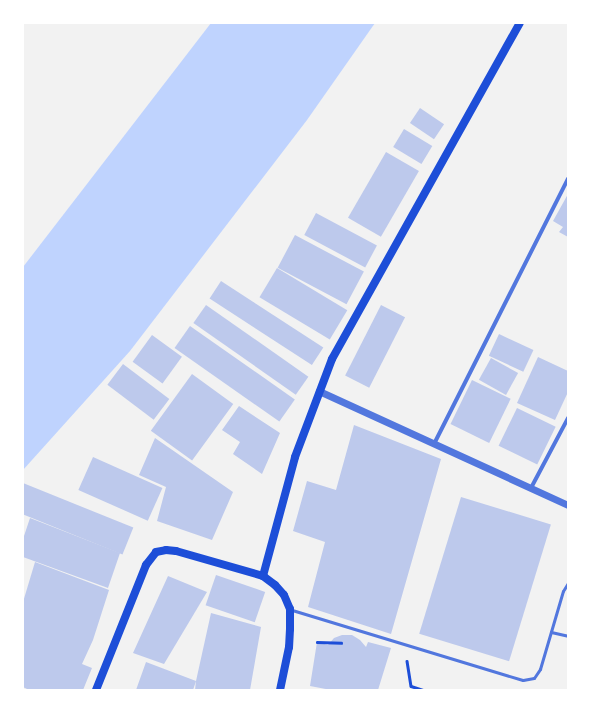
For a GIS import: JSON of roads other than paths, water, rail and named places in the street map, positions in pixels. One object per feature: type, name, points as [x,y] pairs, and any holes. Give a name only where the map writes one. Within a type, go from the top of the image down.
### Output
[{"type":"main road","points":[[263,576],[295,457],[332,359],[351,322],[520,23]]},
{"type":"main road","points":[[96,690],[146,565],[156,552],[166,550],[176,551],[263,576],[280,590],[290,609],[289,647],[280,690]]},
{"type":"street","points":[[434,444],[568,178]]},
{"type":"street","points":[[319,391],[568,505]]},
{"type":"street","points":[[531,488],[568,418]]},
{"type":"lane","points":[[290,609],[523,680],[534,678],[540,669],[563,590],[568,583]]},
{"type":"lane","points":[[551,632],[568,636]]},
{"type":"water","points":[[211,23],[375,23],[307,120],[130,351],[23,470],[23,267]]}]
